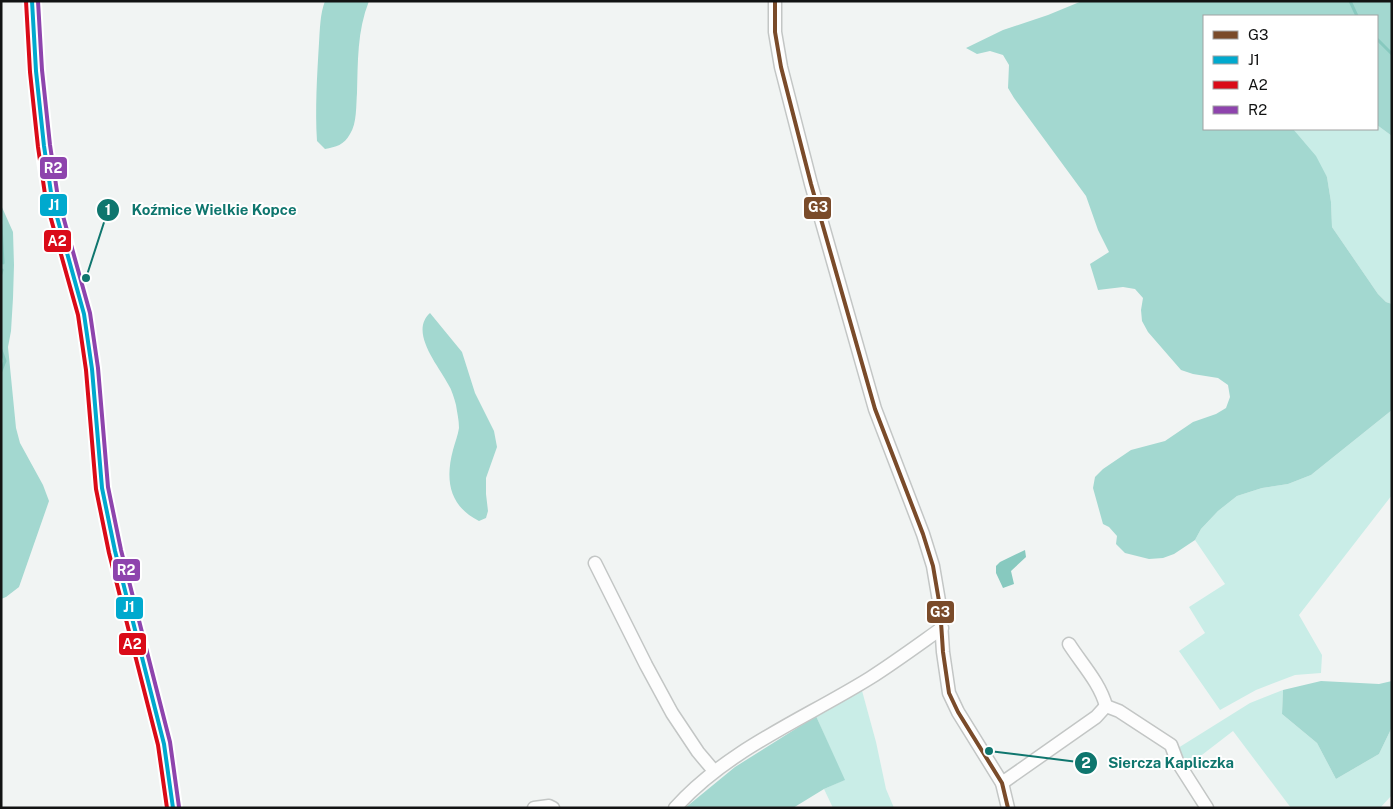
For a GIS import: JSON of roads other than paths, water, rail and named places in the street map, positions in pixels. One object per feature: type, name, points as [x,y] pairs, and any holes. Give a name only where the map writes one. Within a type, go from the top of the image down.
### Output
[{"type":"street","points":[[32,1],[36,71],[45,155],[52,199],[84,314],[92,369],[102,488],[115,552],[164,744],[173,808]]},
{"type":"street","points":[[775,1],[775,32],[781,67],[810,177],[875,409],[924,534],[933,566],[949,694],[1002,783],[1008,808]]},
{"type":"street","points":[[595,563],[672,713],[698,752],[714,771]]},
{"type":"street","points":[[675,808],[714,771],[752,746],[870,678],[942,628]]},
{"type":"street","points":[[1069,644],[1101,692],[1106,706],[1119,711],[1171,745],[1177,761],[1207,808]]},
{"type":"street","points":[[1002,783],[1096,717],[1106,706]]},
{"type":"street","points":[[534,808],[549,806],[553,808]]},
{"type":"waterway","points":[[1350,1],[1357,15]]},
{"type":"waterway","points":[[1378,40],[1392,54]]},
{"type":"waterway","points":[[1,225],[3,263]]},
{"type":"waterway","points":[[1,274],[2,270]]},
{"type":"waterway","points":[[1,350],[5,361],[1,371]]},
{"type":"place","name":"Koźmice Wielkie Kopce","points":[[86,278]]},
{"type":"place","name":"Siercza Kapliczka","points":[[989,751]]}]
